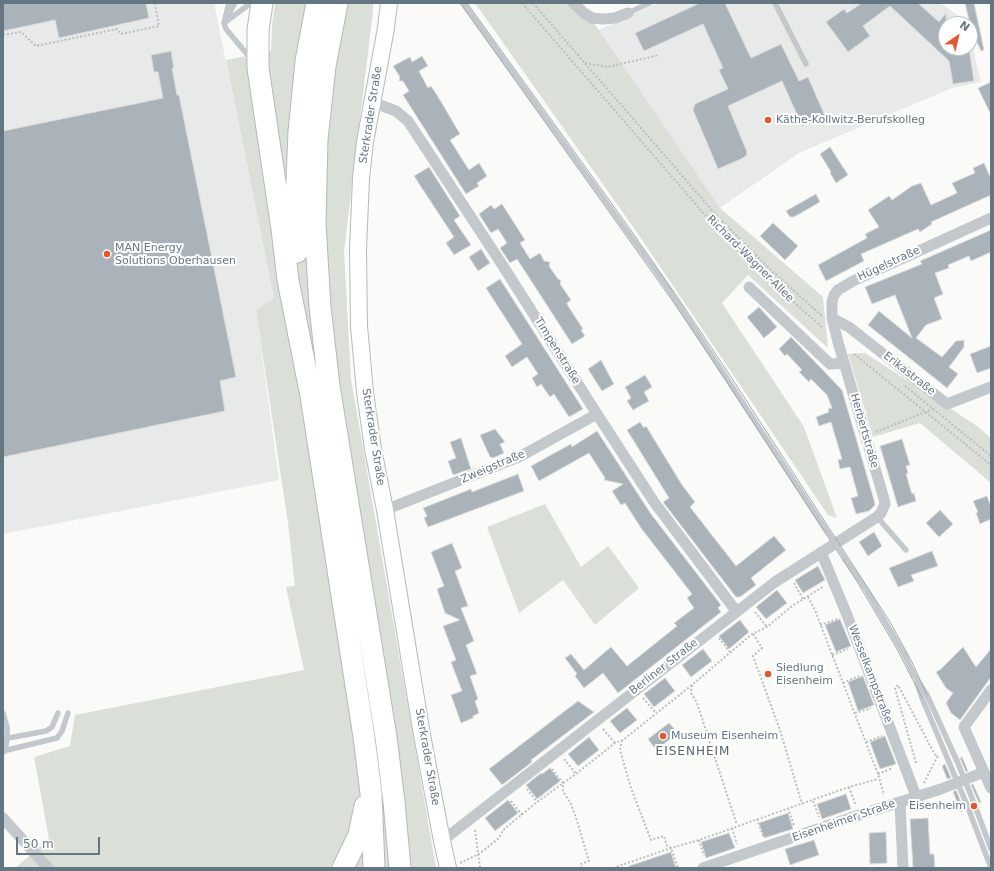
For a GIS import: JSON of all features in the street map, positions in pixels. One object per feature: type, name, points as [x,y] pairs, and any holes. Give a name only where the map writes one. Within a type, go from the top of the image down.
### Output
[{"type":"highway","points":[[262,3],[258,30],[258,68],[288,280],[311,396],[364,737],[371,793],[374,868]]},
{"type":"highway","points":[[311,396],[299,287],[296,204],[299,132],[306,61],[317,3]]},
{"type":"highway","points":[[337,3],[325,66],[317,139],[315,223],[320,307],[329,386],[386,737],[400,868]]},
{"type":"highway","points":[[343,868],[356,843],[363,809],[371,793]]},
{"type":"street","name":"Sterkrader Straße","points":[[389,3],[364,156],[359,217],[359,326],[367,410],[386,510],[404,625],[448,868]]},
{"type":"street","points":[[573,3],[584,14],[592,18],[615,18],[628,13]]},
{"type":"street","name":"Timpenstraße","points":[[372,104],[380,105],[396,111],[408,121],[654,502],[736,611]]},
{"type":"street","name":"Hügelstraße","points":[[838,342],[836,329],[832,318],[832,302],[834,295],[838,290],[853,281],[891,263],[991,218]]},
{"type":"street","points":[[749,287],[830,364],[844,363]]},
{"type":"street","name":"Erikastraße","points":[[832,318],[849,327],[947,404]]},
{"type":"street","name":"Herbertstraße","points":[[838,342],[884,499],[883,510],[877,517]]},
{"type":"street","points":[[947,404],[991,388]]},
{"type":"street","name":"Zweigstraße","points":[[386,510],[519,457],[597,414]]},
{"type":"street","name":"Berliner Straße","points":[[442,841],[748,602],[788,573],[877,517]]},
{"type":"street","name":"Wesselkampstraße","points":[[821,552],[859,640],[869,672],[916,796]]},
{"type":"street","points":[[991,690],[964,726],[991,788]]},
{"type":"street","name":"Eisenheimer Straße","points":[[705,867],[941,789],[984,772]]},
{"type":"street","points":[[900,802],[903,868]]},
{"type":"street","points":[[3,818],[48,868]]},
{"type":"lane","points":[[229,3],[224,23],[226,29],[258,68]]},
{"type":"lane","points":[[224,23],[235,3]]},
{"type":"lane","points":[[224,23],[251,3]]},
{"type":"lane","points":[[463,3],[665,284],[867,591],[914,675],[957,762],[991,849]]},
{"type":"lane","points":[[628,13],[650,3]]},
{"type":"lane","points":[[775,3],[806,64]]},
{"type":"lane","points":[[877,517],[906,550]]},
{"type":"lane","points":[[924,697],[991,868]]},
{"type":"lane","points":[[3,713],[7,727],[4,752],[57,738],[62,731],[68,713]]},
{"type":"lane","points":[[5,739],[46,731],[52,727],[58,713]]},
{"type":"path","points":[[3,35],[21,32],[36,46],[117,29],[121,34],[159,26],[155,4],[158,3]]},
{"type":"path","name":"Richard-Wagner-Allee","points":[[522,3],[724,236],[770,281],[838,342],[991,465]]},
{"type":"path","points":[[532,3],[717,216],[768,267],[836,329]]},
{"type":"path","points":[[584,63],[608,67],[659,55]]},
{"type":"path","points":[[903,385],[991,456]]},
{"type":"path","points":[[866,436],[947,404]]},
{"type":"path","points":[[788,573],[803,599]]},
{"type":"path","points":[[448,868],[479,854],[499,838],[503,830],[537,802],[615,743],[622,740],[692,685],[752,634],[767,627],[792,606],[832,580]]},
{"type":"path","points":[[808,597],[866,742],[878,774],[878,779],[887,806]]},
{"type":"path","points":[[748,602],[767,627]]},
{"type":"path","points":[[820,625],[847,615]]},
{"type":"path","points":[[712,630],[731,652]]},
{"type":"path","points":[[752,634],[762,648],[753,656],[780,730],[802,804]]},
{"type":"path","points":[[832,655],[859,640]]},
{"type":"path","points":[[843,683],[869,672]]},
{"type":"path","points":[[692,685],[691,693],[697,703],[737,826]]},
{"type":"path","points":[[917,766],[895,688],[896,685],[899,686],[937,757],[926,779]]},
{"type":"path","points":[[636,689],[656,713]]},
{"type":"path","points":[[855,713],[881,704]]},
{"type":"path","points":[[596,720],[615,743]]},
{"type":"path","points":[[866,742],[892,732]]},
{"type":"path","points":[[622,740],[620,750],[631,788],[651,840],[664,836],[667,846],[672,848],[678,868]]},
{"type":"path","points":[[557,751],[576,774]]},
{"type":"path","points":[[545,760],[563,783],[563,791],[571,804],[577,821],[589,861],[581,864],[582,868]]},
{"type":"path","points":[[878,774],[904,764]]},
{"type":"path","points":[[613,868],[699,840],[788,808],[813,801],[849,787],[878,779]]},
{"type":"path","points":[[520,780],[537,802]]},
{"type":"path","points":[[849,787],[859,815]]},
{"type":"path","points":[[504,792],[522,815]]},
{"type":"path","points":[[813,801],[822,828]]},
{"type":"path","points":[[788,808],[798,836]]},
{"type":"path","points":[[472,818],[479,854],[480,868]]},
{"type":"path","points":[[757,819],[766,847]]},
{"type":"path","points":[[732,828],[741,855]]},
{"type":"path","points":[[699,840],[705,867]]},
{"type":"shaded area","name":"MAN Energy Solutions Oberhausen","points":[[3,3],[214,3],[274,298],[256,310],[279,480],[3,534]]},
{"type":"shaded area","points":[[275,3],[373,3],[344,251],[351,379],[436,868],[15,868],[49,839],[34,757],[70,746],[75,715],[304,670],[286,587],[295,586],[288,523],[256,310],[274,298],[226,60],[271,51]]},
{"type":"shaded area","points":[[475,3],[578,3],[599,30],[720,208],[823,297],[828,348],[748,275],[722,303],[804,427],[837,518],[828,515],[636,231]]},
{"type":"shaded area","name":"Käthe-Kollwitz-Berufskolleg","points":[[659,3],[940,3],[959,16],[938,16],[938,56],[975,56],[981,82],[952,88],[799,153],[720,208],[599,30]]},
{"type":"shaded area","points":[[865,353],[977,426],[991,438],[991,483],[920,423],[873,437],[848,354]]},
{"type":"shaded area","points":[[545,504],[581,567],[608,546],[639,588],[595,625],[563,580],[519,613],[487,527]]},
{"type":"building","points":[[3,3],[146,3],[149,18],[59,38],[55,20],[3,31]]},
{"type":"building","points":[[700,3],[725,3],[751,58],[781,44],[799,81],[808,77],[825,116],[802,126],[782,81],[728,106],[747,152],[746,156],[741,159],[718,169],[693,110],[695,104],[728,89],[719,70],[723,68],[703,24],[644,51],[635,33]]},
{"type":"building","points":[[862,3],[918,3],[938,21],[938,51],[890,6],[863,26],[870,36],[848,52],[826,22],[844,9],[847,13]]},
{"type":"building","points":[[965,3],[974,3],[977,16],[968,16]]},
{"type":"building","points":[[978,22],[984,50],[981,51],[978,44]]},
{"type":"building","name":"MAN Energy Solutions Oberhausen","points":[[171,51],[174,68],[172,68],[177,95],[179,95],[236,377],[220,381],[225,411],[3,457],[3,131],[163,98],[158,72],[154,72],[151,55]]},
{"type":"building","points":[[422,56],[428,66],[419,71],[428,88],[431,86],[437,95],[460,134],[450,140],[469,170],[479,163],[487,176],[477,183],[479,186],[466,194],[403,95],[409,91],[403,81],[399,81],[400,77],[393,66],[410,57],[412,62]]},
{"type":"building","points":[[944,56],[970,56],[974,81],[953,84],[949,61]]},
{"type":"building","points":[[991,82],[991,115],[978,88]]},
{"type":"building","points":[[830,147],[848,175],[836,183],[820,154]]},
{"type":"building","points":[[984,163],[991,179],[991,195],[931,222],[932,224],[920,232],[918,229],[861,254],[864,261],[826,281],[818,265],[867,238],[865,234],[879,227],[868,210],[889,196],[892,200],[912,186],[921,183],[931,205],[957,193],[952,183],[975,173],[973,168]]},
{"type":"building","points":[[429,167],[460,216],[454,220],[471,245],[454,255],[446,243],[454,237],[414,176]]},
{"type":"building","points":[[816,194],[820,202],[794,217],[790,217],[786,211]]},
{"type":"building","points":[[502,204],[525,240],[520,243],[530,259],[540,253],[544,261],[550,262],[549,266],[558,279],[561,280],[560,284],[571,300],[567,303],[568,306],[583,329],[581,330],[585,336],[572,344],[517,259],[510,263],[500,248],[507,243],[498,229],[491,233],[479,214],[491,205],[494,209]]},
{"type":"building","points":[[773,223],[798,246],[785,260],[760,236]]},
{"type":"building","points":[[991,230],[991,252],[971,261],[969,256],[948,265],[949,268],[935,273],[943,294],[934,298],[942,319],[926,325],[916,338],[942,357],[956,341],[964,340],[964,347],[949,367],[958,374],[947,388],[868,325],[879,311],[912,338],[895,295],[872,304],[865,287],[922,264],[920,261]]},
{"type":"building","points":[[481,249],[490,263],[478,271],[469,257]]},
{"type":"building","points":[[500,279],[583,409],[569,417],[554,394],[550,397],[541,384],[537,387],[532,378],[538,374],[527,357],[512,367],[505,356],[522,344],[486,288]]},
{"type":"building","points":[[759,307],[777,327],[764,338],[747,317]]},
{"type":"building","points":[[791,337],[842,390],[874,500],[875,505],[869,511],[856,514],[851,498],[858,496],[850,467],[840,469],[838,460],[842,459],[831,422],[819,426],[816,417],[829,412],[828,409],[832,408],[827,395],[811,379],[809,382],[799,372],[802,370],[787,354],[785,356],[779,349]]},
{"type":"building","points":[[991,346],[991,368],[977,373],[970,354]]},
{"type":"building","points":[[601,360],[614,384],[602,391],[588,369]]},
{"type":"building","points":[[645,375],[652,387],[644,392],[649,401],[633,410],[627,401],[631,398],[625,387]]},
{"type":"building","points":[[640,422],[644,428],[646,426],[682,485],[695,502],[690,507],[736,566],[774,536],[786,550],[751,578],[756,585],[740,597],[736,597],[663,502],[669,498],[627,430]]},
{"type":"building","points":[[495,429],[505,442],[500,444],[504,453],[493,458],[490,457],[480,435]]},
{"type":"building","points":[[597,431],[651,514],[721,605],[718,608],[721,612],[618,693],[603,673],[584,688],[575,676],[577,674],[565,658],[571,654],[584,670],[611,647],[627,666],[677,626],[674,623],[694,608],[687,598],[692,594],[641,528],[625,503],[621,505],[612,491],[623,484],[604,480],[605,478],[589,453],[539,481],[531,466],[571,444],[572,447]]},
{"type":"building","points":[[461,438],[471,469],[453,475],[448,461],[456,458],[450,442]]},
{"type":"building","points":[[902,439],[910,465],[906,466],[908,473],[906,474],[912,494],[914,493],[916,501],[898,507],[880,446]]},
{"type":"building","points":[[518,474],[524,491],[428,527],[424,518],[427,516],[423,508],[471,489],[472,492]]},
{"type":"building","points":[[987,496],[991,507],[991,519],[980,524],[976,513],[978,512],[973,501]]},
{"type":"building","points":[[940,510],[953,524],[939,537],[926,523]]},
{"type":"building","points":[[874,532],[882,546],[868,556],[859,542]]},
{"type":"building","points":[[452,543],[462,568],[455,571],[468,606],[461,608],[474,641],[466,645],[477,674],[470,676],[478,699],[475,701],[479,713],[473,716],[473,718],[461,723],[451,695],[462,691],[451,662],[456,660],[443,626],[460,620],[445,613],[437,589],[444,586],[431,552]]},
{"type":"building","points":[[932,551],[938,566],[911,575],[914,581],[898,587],[889,568]]},
{"type":"building","points":[[818,566],[825,580],[803,593],[795,580]]},
{"type":"building","points":[[777,590],[787,603],[766,619],[756,607]]},
{"type":"building","points":[[840,619],[851,646],[836,652],[825,625]]},
{"type":"building","points":[[740,620],[749,632],[729,649],[719,636]]},
{"type":"building","points":[[963,647],[976,667],[991,649],[991,677],[960,720],[951,713],[946,703],[953,693],[946,688],[936,672]]},
{"type":"building","points":[[703,649],[712,661],[691,677],[682,665]]},
{"type":"building","points":[[863,676],[874,705],[858,711],[848,682]]},
{"type":"building","points":[[665,678],[675,691],[654,707],[644,694]]},
{"type":"building","points":[[578,701],[594,712],[531,760],[532,762],[502,785],[489,769]]},
{"type":"building","points":[[627,708],[637,720],[620,733],[610,721]]},
{"type":"building","name":"Museum Eisenheim","points":[[669,723],[678,733],[656,750],[648,739]]},
{"type":"building","points":[[885,736],[896,764],[880,769],[870,742]]},
{"type":"building","points":[[589,737],[599,750],[578,766],[568,754]]},
{"type":"building","points":[[962,757],[968,771],[966,772],[960,758]]},
{"type":"building","points":[[945,764],[951,778],[947,779],[942,766]]},
{"type":"building","points":[[550,768],[560,781],[537,799],[526,785]]},
{"type":"building","points":[[973,784],[981,802],[979,803],[971,785]]},
{"type":"building","points":[[956,790],[964,810],[961,812],[953,792]]},
{"type":"building","points":[[846,794],[851,809],[822,819],[817,804]]},
{"type":"building","points":[[508,800],[518,813],[495,831],[485,818]]},
{"type":"building","points":[[788,813],[793,829],[764,838],[759,823]]},
{"type":"building","points":[[928,818],[930,854],[934,854],[935,868],[913,868],[910,819]]},
{"type":"building","points":[[886,832],[887,863],[870,864],[869,833]]},
{"type":"building","points":[[729,833],[735,848],[706,858],[701,842]]},
{"type":"building","points":[[814,840],[819,855],[790,865],[785,849]]},
{"type":"building","points":[[671,852],[676,868],[629,868],[629,866]]},
{"type":"tram line","points":[[460,3],[672,300],[723,376],[858,583],[897,649],[922,698]]},
{"type":"tram line","points":[[467,3],[625,222],[731,377],[890,622],[912,662],[927,695]]},
{"type":"place","name":"Käthe-Kollwitz-Berufskolleg","points":[[768,120]]},
{"type":"place","name":"MAN Energy Solutions Oberhausen","points":[[107,254]]},
{"type":"place","name":"Siedlung Eisenheim","points":[[768,674]]},
{"type":"place","name":"Museum Eisenheim","points":[[663,736]]},
{"type":"place","name":"Eisenheim","points":[[974,806]]},
{"type":"district","name":"EISENHEIM","points":[[693,752]]}]
